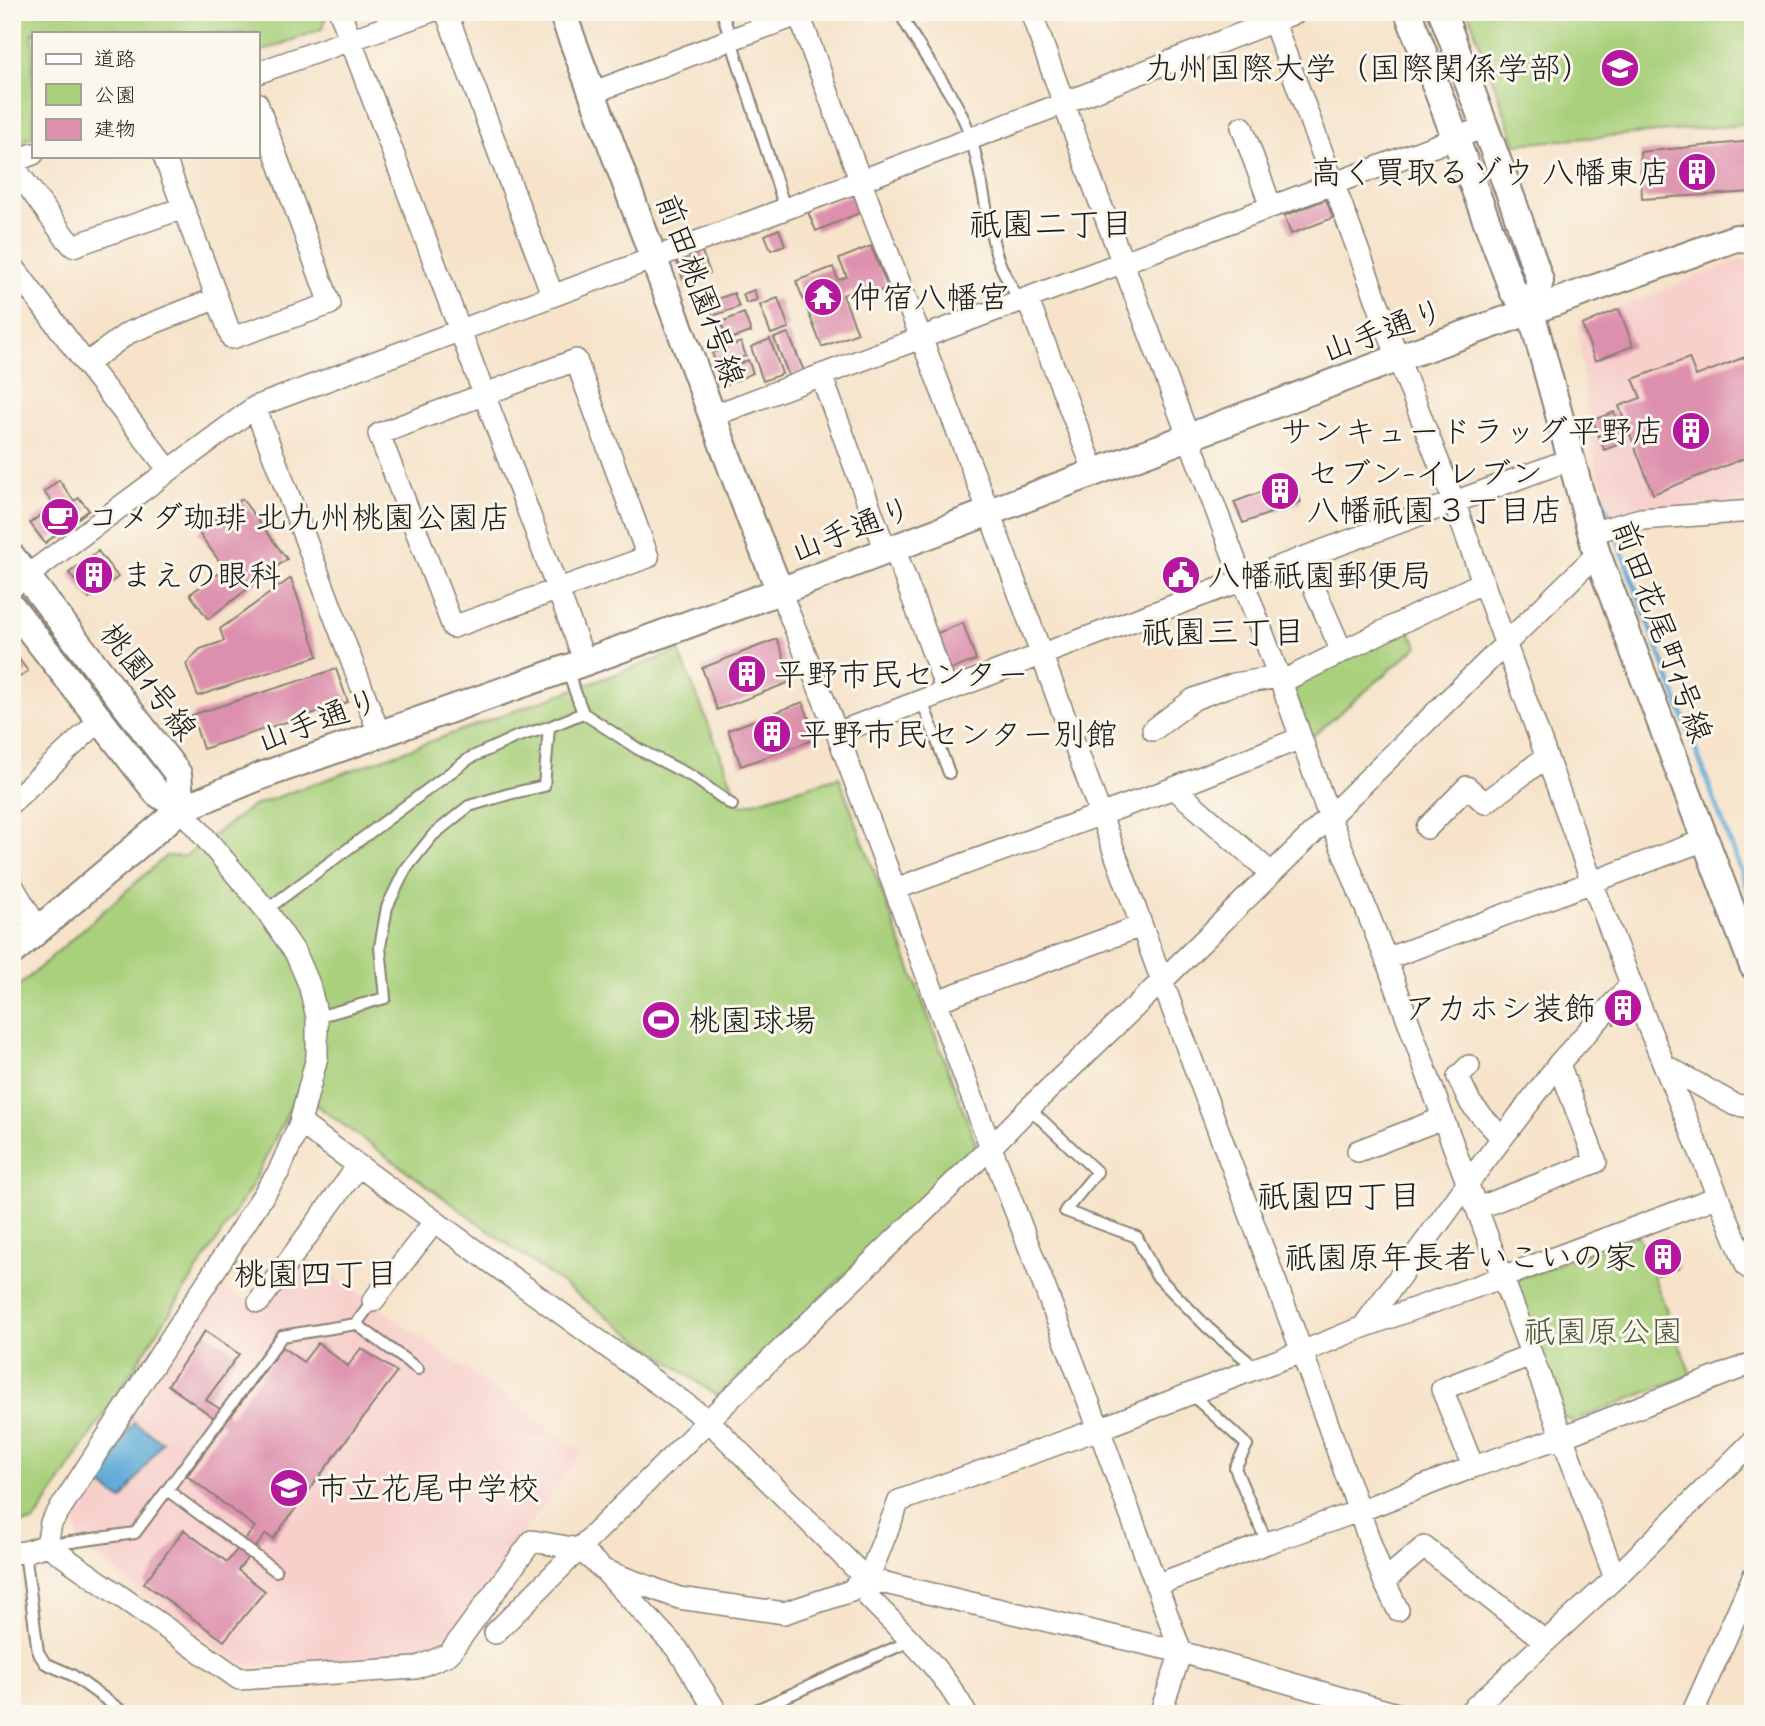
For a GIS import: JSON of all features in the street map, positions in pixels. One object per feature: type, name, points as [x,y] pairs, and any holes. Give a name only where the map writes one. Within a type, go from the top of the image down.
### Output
[{"type":"street","points":[[340,12],[557,590],[575,665]]},
{"type":"street","points":[[259,72],[429,12]]},
{"type":"street","points":[[446,12],[552,294]]},
{"type":"street","name":"前田桃園1号線","points":[[562,12],[751,520],[780,591]]},
{"type":"street","points":[[1031,12],[1615,1578]]},
{"type":"street","points":[[17,574],[169,470],[255,407],[1064,103],[1272,16],[1297,12]]},
{"type":"street","name":"前田花尾町1号線","points":[[1408,12],[1513,292],[1531,312],[1571,459],[1604,535],[1705,839],[1752,961]]},
{"type":"street","name":"前田花尾町1号線","points":[[1442,12],[1540,281],[1531,312]]},
{"type":"street","points":[[592,93],[801,13],[860,181],[989,512],[1040,655],[1302,1352],[1384,1581],[1398,1610]]},
{"type":"street","points":[[1272,16],[1631,984],[1717,1197],[1747,1267],[1753,1270]]},
{"type":"street","points":[[165,158],[232,338],[330,304],[259,109]]},
{"type":"street","points":[[1242,127],[1271,207]]},
{"type":"street","points":[[712,416],[1485,127]]},
{"type":"street","points":[[32,154],[12,163],[73,247],[183,208]]},
{"type":"street","name":"山手通り","points":[[12,952],[181,809],[261,776],[780,591],[1398,358],[1736,238],[1753,239]]},
{"type":"street","points":[[12,265],[169,470]]},
{"type":"street","points":[[86,364],[128,333],[217,298]]},
{"type":"street","points":[[1023,299],[1095,472]]},
{"type":"street","points":[[576,360],[648,557],[557,590],[453,627],[379,434],[576,360]]},
{"type":"street","points":[[821,375],[947,691]]},
{"type":"street","points":[[255,407],[379,733]]},
{"type":"street","points":[[837,733],[1571,459]]},
{"type":"street","points":[[495,1633],[880,1252],[1162,981],[1505,644],[1604,535],[1641,519],[1753,512]]},
{"type":"street","points":[[1301,558],[1342,652]]},
{"type":"street","name":"桃園1号線","points":[[17,574],[178,774],[181,809]]},
{"type":"street","points":[[1153,730],[1194,699],[1234,684],[1280,680],[1483,582]]},
{"type":"street","points":[[780,591],[837,733],[1181,1652],[1160,1714]]},
{"type":"street","name":"桃園1号線","points":[[12,607],[157,793],[181,809]]},
{"type":"street","points":[[12,802],[100,720]]},
{"type":"street","points":[[895,889],[1174,788],[1301,738]]},
{"type":"street","points":[[1427,828],[1467,787],[1485,803],[1546,757]]},
{"type":"street","points":[[1174,788],[1271,873]]},
{"type":"street","points":[[47,1545],[51,1523],[279,1171],[300,1123],[317,1057],[317,1017],[309,984],[296,954],[266,910],[181,809]]},
{"type":"street","points":[[1386,959],[1705,839]]},
{"type":"street","points":[[12,886],[38,929]]},
{"type":"street","points":[[937,1002],[1142,926]]},
{"type":"street","points":[[1363,1327],[1559,1064],[1631,984]]},
{"type":"street","points":[[1478,1208],[1596,1162],[1559,1064]]},
{"type":"street","points":[[1664,1065],[1735,1105],[1753,1107]]},
{"type":"street","points":[[1469,1066],[1458,1077],[1462,1086],[1471,1104],[1502,1138]]},
{"type":"street","points":[[1357,1151],[1443,1118]]},
{"type":"street","points":[[300,1123],[709,1421],[866,1578],[1181,1652],[1397,1714]]},
{"type":"street","points":[[259,1302],[358,1166]]},
{"type":"street","points":[[604,1570],[680,1598],[784,1613],[851,1591],[866,1578],[900,1501],[1717,1197]]},
{"type":"street","points":[[373,1301],[435,1221]]},
{"type":"street","points":[[1473,1466],[1442,1389],[1531,1355]]},
{"type":"street","points":[[1156,1585],[1473,1466],[1562,1437],[1753,1363]]},
{"type":"street","points":[[1467,1714],[1615,1578],[1753,1441]]},
{"type":"street","points":[[19,1552],[47,1545],[239,1679],[416,1668],[449,1654],[532,1541],[579,1549],[604,1570],[678,1650],[718,1714]]},
{"type":"street","points":[[1384,1581],[1423,1547],[1545,1640]]},
{"type":"street","points":[[1692,1714],[1753,1577]]},
{"type":"street","points":[[866,1578],[869,1598],[911,1640],[955,1692],[966,1714]]},
{"type":"lane","points":[[722,12],[785,208]]},
{"type":"lane","points":[[900,12],[956,103],[971,138],[996,253],[1006,279],[1023,299]]},
{"type":"lane","points":[[575,665],[583,713],[638,749],[693,777],[732,805]]},
{"type":"lane","points":[[922,701],[949,773]]},
{"type":"lane","points":[[266,910],[470,758],[516,737],[583,713]]},
{"type":"lane","points":[[317,1017],[385,998],[380,947],[387,907],[405,870],[432,835],[469,806],[544,786],[549,727]]},
{"type":"lane","points":[[1029,1108],[1097,1172],[1065,1211],[1137,1237],[1156,1275],[1209,1329],[1257,1368]]},
{"type":"lane","points":[[47,1545],[135,1533],[282,1336],[356,1324],[373,1301]]},
{"type":"lane","points":[[356,1324],[418,1369]]},
{"type":"lane","points":[[1191,1394],[1247,1444],[1235,1468],[1267,1543]]},
{"type":"lane","points":[[167,1490],[276,1571]]},
{"type":"lane","points":[[19,1552],[38,1652],[46,1663],[72,1675],[126,1714]]},
{"type":"lane","points":[[747,1714],[911,1640]]},
{"type":"shaded area","points":[[1739,259],[1753,261],[1753,500],[1640,510],[1614,518],[1595,462],[1585,399],[1578,324]]},
{"type":"shaded area","points":[[303,1254],[582,1452],[455,1629],[413,1655],[251,1665],[238,1662],[80,1546],[73,1510],[219,1285],[264,1313]]},
{"type":"green space","points":[[12,12],[323,12],[325,19],[322,29],[259,52],[259,32],[32,32],[32,137],[12,144]]},
{"type":"green space","name":"九州国際大学（国際関係学部）","points":[[1468,12],[1753,12],[1753,124],[1516,144]]},
{"type":"green space","points":[[1407,627],[1418,646],[1307,741],[1289,687]]},
{"type":"green space","points":[[679,651],[741,806],[839,777],[977,1147],[718,1397],[298,1092],[252,1186],[34,1522],[12,1524],[12,992],[166,856],[185,856],[253,806]]},
{"type":"green space","name":"祇園原公園","points":[[1638,1235],[1691,1375],[1573,1421],[1563,1417],[1514,1288],[1519,1278]]},
{"type":"water","points":[[134,1422],[162,1442],[122,1500],[95,1481]]},
{"type":"building","name":"高く買取るゾウ 八幡東店","points":[[1753,141],[1753,192],[1642,199],[1640,152]]},
{"type":"building","points":[[855,193],[862,212],[816,231],[808,212]]},
{"type":"building","points":[[1326,199],[1333,218],[1291,234],[1284,216]]},
{"type":"building","points":[[779,229],[785,245],[771,250],[765,235]]},
{"type":"building","name":"仲宿八幡宮","points":[[871,246],[888,288],[856,300],[853,291],[843,295],[858,333],[822,347],[796,281],[833,267],[838,280],[847,277],[839,259]]},
{"type":"building","points":[[701,249],[710,273],[685,284],[676,259]]},
{"type":"building","points":[[754,290],[757,300],[746,303],[743,294]]},
{"type":"building","points":[[734,293],[739,307],[713,316],[708,302]]},
{"type":"building","points":[[778,298],[789,328],[771,334],[760,305]]},
{"type":"building","points":[[1619,309],[1633,346],[1595,361],[1582,325]]},
{"type":"building","points":[[744,313],[751,332],[727,340],[721,322]]},
{"type":"building","points":[[788,333],[804,371],[789,376],[774,338]]},
{"type":"building","points":[[770,339],[782,374],[763,381],[751,347]]},
{"type":"building","points":[[741,342],[746,356],[717,366],[712,353]]},
{"type":"building","name":"サンキュードラッグ平野店","points":[[1753,354],[1753,455],[1653,494],[1619,406],[1641,398],[1633,379],[1689,358],[1696,376]]},
{"type":"building","points":[[748,360],[753,373],[724,386],[719,372]]},
{"type":"building","points":[[1614,412],[1626,442],[1604,450],[1593,420]]},
{"type":"building","name":"コメダ珈琲 北九州桃園公園店","points":[[59,480],[74,501],[79,498],[89,510],[45,543],[30,523],[54,505],[44,492]]},
{"type":"building","name":"セブン-イレブン 八幡祇園３丁目店","points":[[1293,480],[1301,502],[1243,523],[1234,502]]},
{"type":"building","points":[[242,499],[287,559],[208,619],[190,594],[225,569],[198,532]]},
{"type":"building","name":"まえの眼科","points":[[98,551],[118,577],[89,599],[69,573]]},
{"type":"building","points":[[291,578],[318,656],[198,696],[186,664],[200,649],[224,641],[220,629]]},
{"type":"building","points":[[963,623],[976,660],[948,671],[935,634]]},
{"type":"building","name":"平野市民センター","points":[[777,639],[793,681],[717,710],[702,668]]},
{"type":"building","points":[[12,650],[28,671],[12,682]]},
{"type":"building","points":[[336,669],[348,702],[203,749],[192,715]]},
{"type":"building","name":"平野市民センター別館","points":[[803,702],[816,739],[741,766],[728,730]]},
{"type":"building","name":"アカホシ装飾","points":[[1626,998],[1633,1018],[1614,1024],[1611,1016]]},
{"type":"building","name":"祇園原年長者いこいの家","points":[[1667,1238],[1679,1268],[1658,1275],[1647,1246]]},
{"type":"building","points":[[205,1331],[239,1354],[206,1400],[231,1416],[282,1347],[303,1362],[318,1343],[348,1366],[361,1348],[397,1372],[273,1539],[266,1534],[238,1570],[265,1591],[224,1641],[144,1583],[184,1530],[227,1562],[255,1527],[187,1476],[224,1425],[168,1385]]},
{"type":"waterway","points":[[1602,495],[1612,523]]},
{"type":"waterway","points":[[1615,533],[1753,904]]},
{"type":"place","name":"九州国際大学（国際関係学部）","points":[[1620,68]]},
{"type":"place","name":"高く買取るゾウ 八幡東店","points":[[1697,172]]},
{"type":"place","name":"仲宿八幡宮","points":[[823,297]]},
{"type":"place","name":"サンキュードラッグ平野店","points":[[1691,431]]},
{"type":"place","name":"セブン-イレブン 八幡祇園３丁目店","points":[[1280,491]]},
{"type":"place","name":"コメダ珈琲 北九州桃園公園店","points":[[60,517]]},
{"type":"place","name":"まえの眼科","points":[[94,575]]},
{"type":"place","name":"八幡祇園郵便局","points":[[1181,575]]},
{"type":"place","name":"平野市民センター","points":[[747,674]]},
{"type":"place","name":"平野市民センター別館","points":[[772,734]]},
{"type":"place","name":"アカホシ装飾","points":[[1623,1008]]},
{"type":"place","name":"桃園球場","points":[[661,1020]]},
{"type":"place","name":"祇園原年長者いこいの家","points":[[1663,1257]]},
{"type":"place","name":"市立花尾中学校","points":[[289,1488]]},
{"type":"district","name":"祇園二丁目","points":[[1051,223]]},
{"type":"district","name":"祇園三丁目","points":[[1223,631]]},
{"type":"district","name":"祇園四丁目","points":[[1339,1195]]},
{"type":"district","name":"桃園四丁目","points":[[316,1273]]}]
